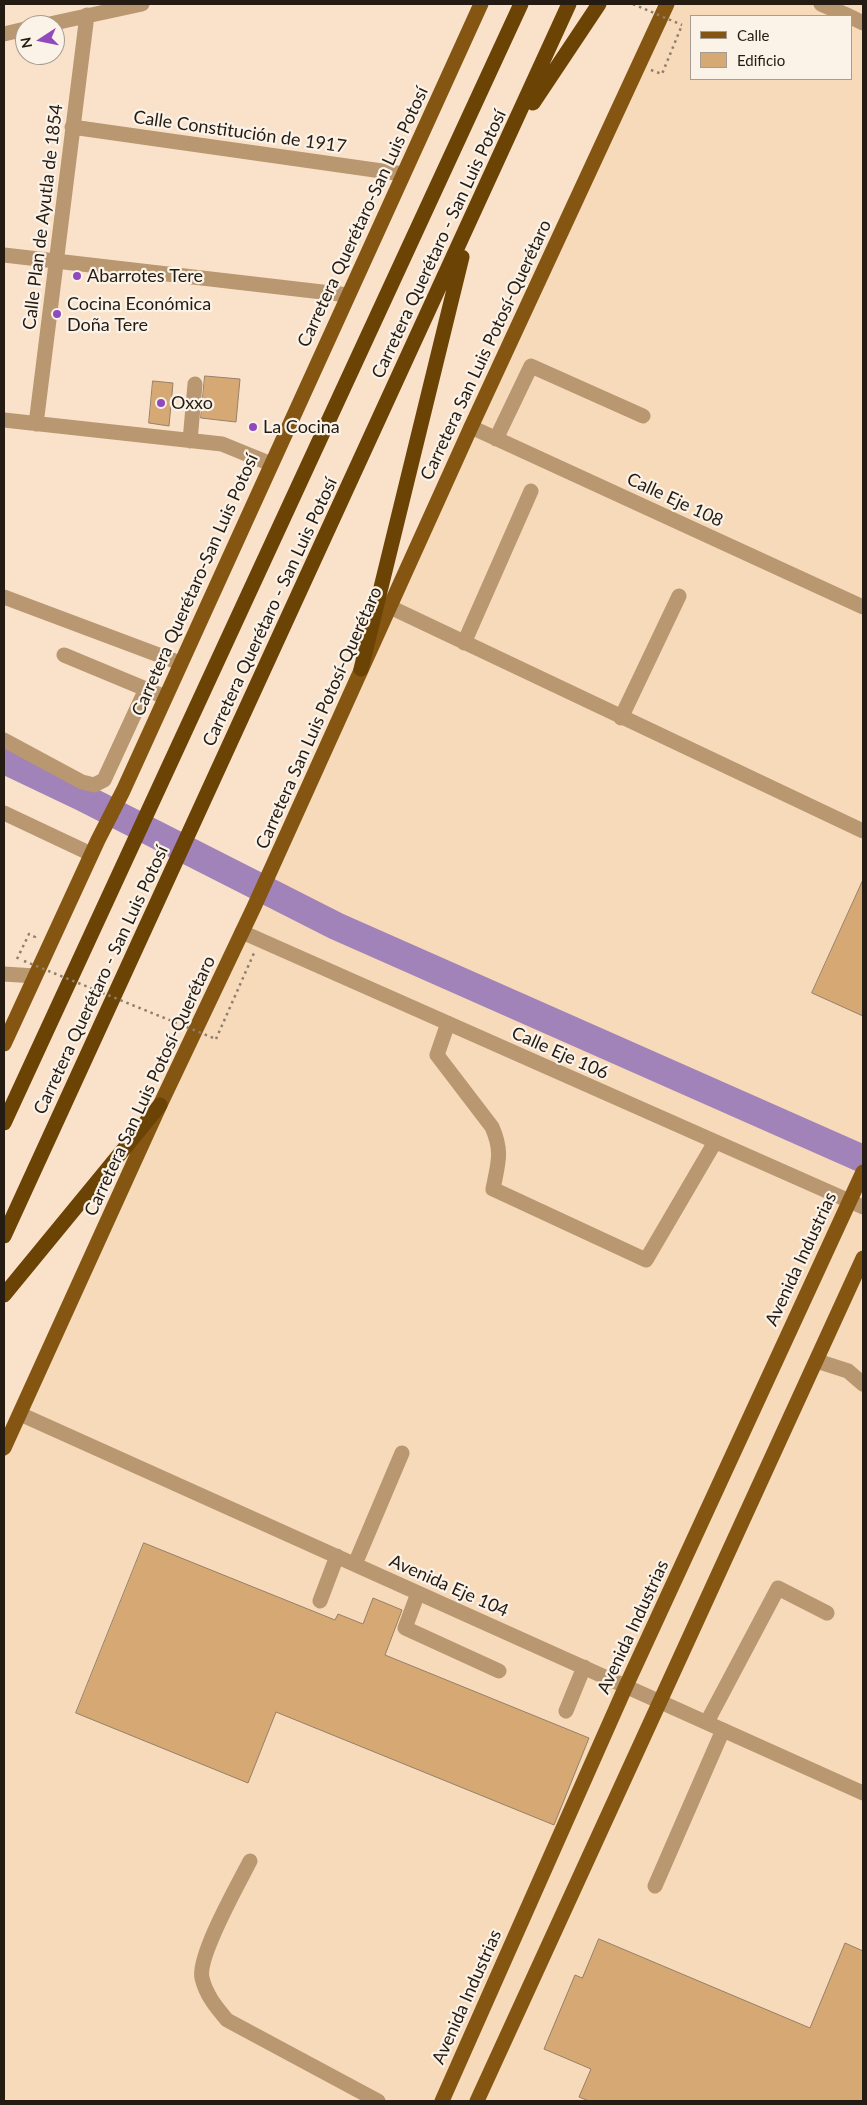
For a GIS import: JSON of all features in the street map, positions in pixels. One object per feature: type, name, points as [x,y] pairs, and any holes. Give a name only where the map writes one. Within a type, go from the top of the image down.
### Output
[{"type":"highway","name":"Carretera Querétaro - San Luis Potosí","points":[[4,1123],[521,4]]},
{"type":"highway","name":"Carretera Querétaro - San Luis Potosí","points":[[4,1236],[569,4]]},
{"type":"highway","points":[[508,139],[598,4]]},
{"type":"highway","points":[[361,669],[471,221]]},
{"type":"highway","points":[[4,1295],[160,1105]]},
{"type":"main road","name":"Carretera Querétaro-San Luis Potosí","points":[[4,1044],[91,854],[123,791],[481,4]]},
{"type":"main road","name":"Carretera San Luis Potosí-Querétaro","points":[[4,1448],[160,1105],[271,870],[471,427],[667,4]]},
{"type":"main road","name":"Avenida Industrias","points":[[442,2101],[626,1686],[848,1201],[861,1177]]},
{"type":"main road","points":[[477,2101],[863,1258]]},
{"type":"street","points":[[65,21],[142,4]]},
{"type":"street","points":[[821,4],[846,15]]},
{"type":"street","name":"Calle Plan de Ayutla de 1854","points":[[36,424],[87,16]]},
{"type":"street","name":"Calle Constitución de 1917","points":[[72,127],[403,174]]},
{"type":"street","points":[[4,255],[348,294]]},
{"type":"street","points":[[496,439],[531,366],[643,416]]},
{"type":"street","points":[[190,441],[195,384]]},
{"type":"street","points":[[4,420],[222,444],[271,464]]},
{"type":"street","name":"Calle Eje 108","points":[[471,427],[863,607]]},
{"type":"street","points":[[464,643],[531,491]]},
{"type":"street","points":[[622,718],[679,596]]},
{"type":"street","points":[[4,597],[180,663]]},
{"type":"street","points":[[390,607],[863,831]]},
{"type":"street","points":[[64,654],[165,697]]},
{"type":"street","points":[[4,740],[82,782],[94,785],[104,780],[146,689]]},
{"type":"street","points":[[4,812],[91,854]]},
{"type":"street","name":"Calle Eje 106","points":[[242,932],[863,1208]]},
{"type":"street","points":[[7,974],[35,976]]},
{"type":"street","points":[[448,1024],[436,1055],[492,1127],[500,1152],[493,1188],[646,1260],[715,1142]]},
{"type":"street","points":[[817,1361],[848,1370],[863,1383]]},
{"type":"street","name":"Avenida Eje 104","points":[[20,1414],[863,1793]]},
{"type":"street","points":[[355,1564],[402,1453]]},
{"type":"street","points":[[320,1601],[337,1556]]},
{"type":"street","points":[[707,1722],[778,1588],[827,1613]]},
{"type":"street","points":[[418,1593],[405,1628],[499,1671]]},
{"type":"street","points":[[566,1711],[584,1667]]},
{"type":"street","points":[[655,1886],[723,1730]]},
{"type":"street","points":[[250,1861],[207,1948],[201,1976],[211,2002],[227,2020],[378,2101]]},
{"type":"path","points":[[633,4],[682,25],[662,74],[638,65]]},
{"type":"path","points":[[7,974],[29,934],[35,937],[31,945]]},
{"type":"path","points":[[28,953],[24,961],[216,1039],[260,940]]},
{"type":"shaded area","points":[[673,4],[863,4],[863,2101],[4,2101],[4,1443]]},
{"type":"building","points":[[205,376],[240,379],[236,422],[201,418]]},
{"type":"building","name":"Oxxo","points":[[153,381],[173,383],[169,426],[149,423]]},
{"type":"building","points":[[863,880],[863,1016],[812,993]]},
{"type":"building","points":[[144,1543],[335,1620],[338,1614],[363,1624],[373,1598],[402,1610],[385,1655],[589,1738],[554,1825],[276,1712],[248,1783],[76,1713]]},
{"type":"building","points":[[599,1939],[810,2028],[845,1943],[863,1951],[863,2101],[589,2101],[579,2097],[591,2069],[544,2049],[575,1975],[582,1978]]},
{"type":"waterway","points":[[4,760],[80,796],[336,926],[863,1159]]},
{"type":"place","name":"Abarrotes Tere","points":[[77,276]]},
{"type":"place","name":"Cocina Económica Doña Tere","points":[[57,314]]},
{"type":"place","name":"Oxxo","points":[[161,403]]},
{"type":"place","name":"La Cocina","points":[[253,427]]}]
